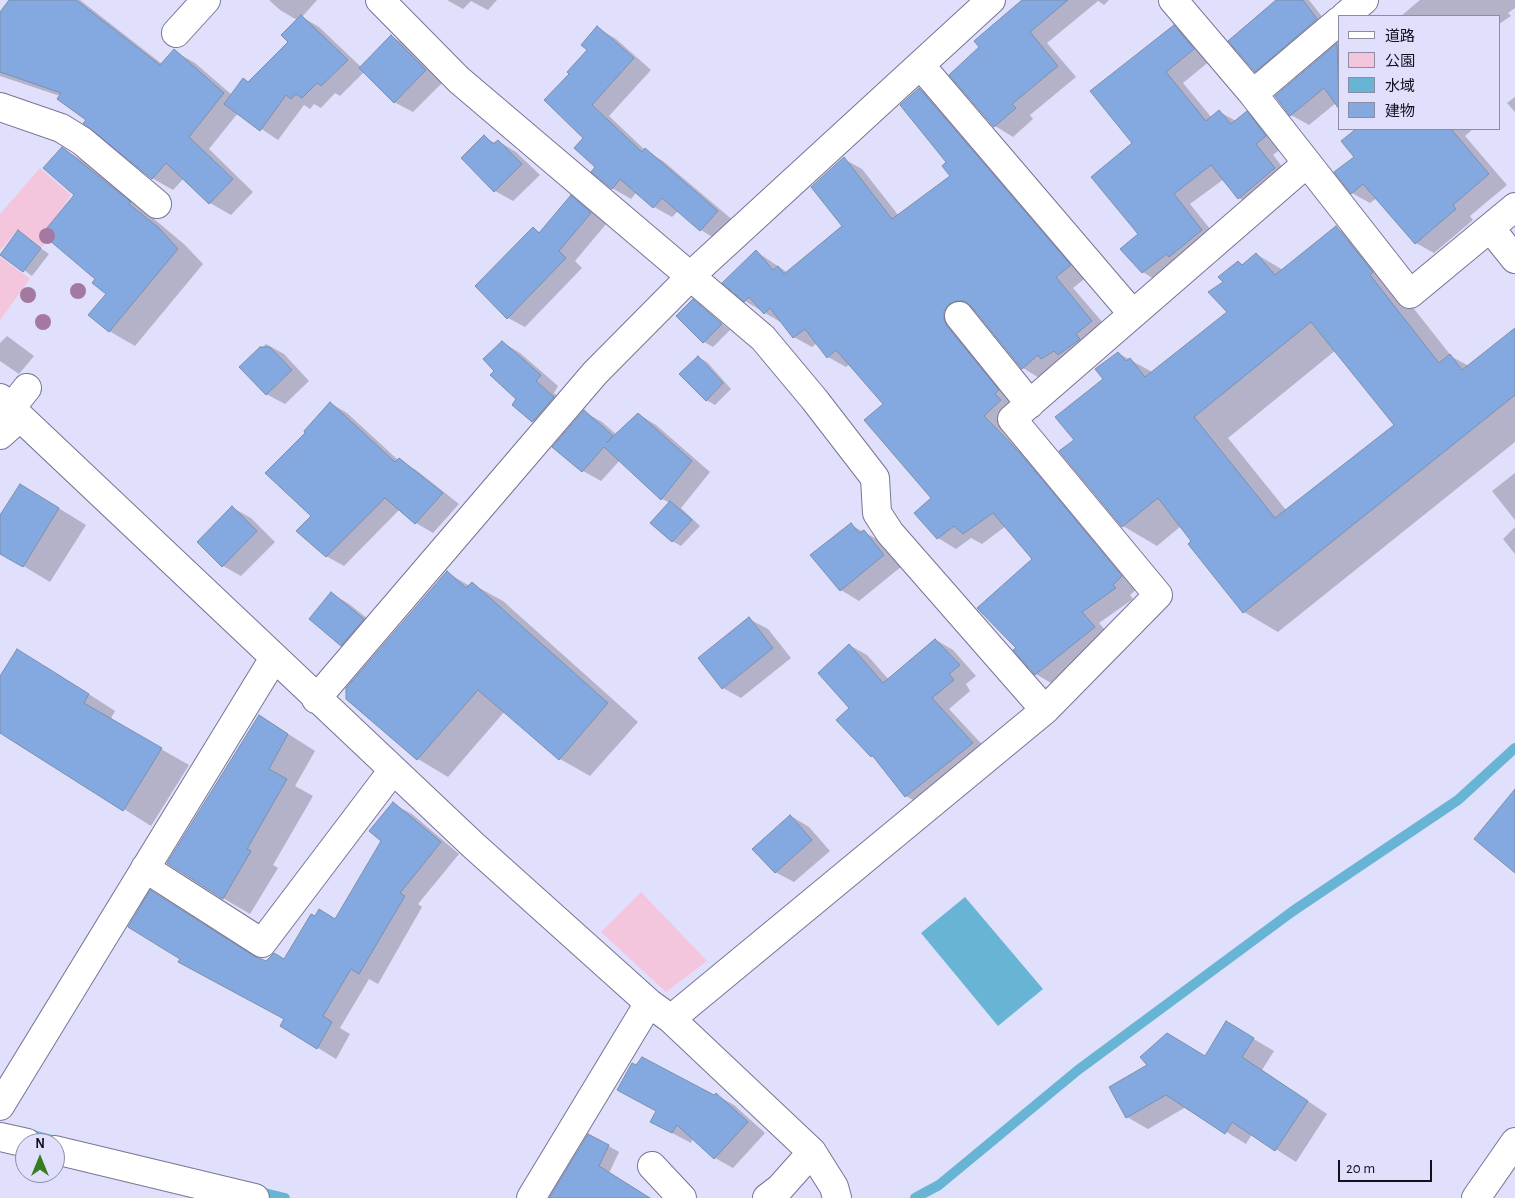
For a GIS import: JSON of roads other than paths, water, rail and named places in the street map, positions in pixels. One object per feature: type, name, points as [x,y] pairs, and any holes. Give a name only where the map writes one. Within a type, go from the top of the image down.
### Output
[{"type":"street","points":[[176,33],[206,0]]},
{"type":"street","points":[[380,0],[459,80],[763,338],[814,398],[875,478],[877,513],[890,534],[1045,710]]},
{"type":"street","points":[[316,699],[595,373],[691,276],[991,0]]},
{"type":"street","points":[[1173,0],[1253,94],[1306,164],[1410,294],[1515,208]]},
{"type":"street","points":[[1346,15],[1364,0]]},
{"type":"street","points":[[1253,94],[1338,22]]},
{"type":"street","points":[[921,66],[1132,313]]},
{"type":"street","points":[[0,107],[68,132],[82,141],[157,204]]},
{"type":"street","points":[[531,1198],[660,1011],[1045,710],[1158,596],[1012,419],[1306,164]]},
{"type":"street","points":[[1490,228],[1515,259]]},
{"type":"street","points":[[959,316],[1030,404]]},
{"type":"street","points":[[12,409],[316,699],[660,1011],[812,1152],[834,1187],[837,1198]]},
{"type":"street","points":[[0,1106],[274,658]]},
{"type":"street","points":[[145,868],[262,943],[393,770]]},
{"type":"street","points":[[0,1137],[15,1140]]},
{"type":"street","points":[[1476,1198],[1515,1142]]},
{"type":"street","points":[[65,1152],[255,1198]]},
{"type":"street","points":[[767,1198],[780,1188],[812,1152]]},
{"type":"street","points":[[652,1166],[682,1198]]},
{"type":"water","points":[[965,897],[1043,989],[998,1026],[921,933]]},
{"type":"waterway","points":[[915,1198],[939,1185],[1078,1070],[1293,911],[1458,800],[1515,748]]},
{"type":"waterway","points":[[256,1191],[285,1198]]}]
